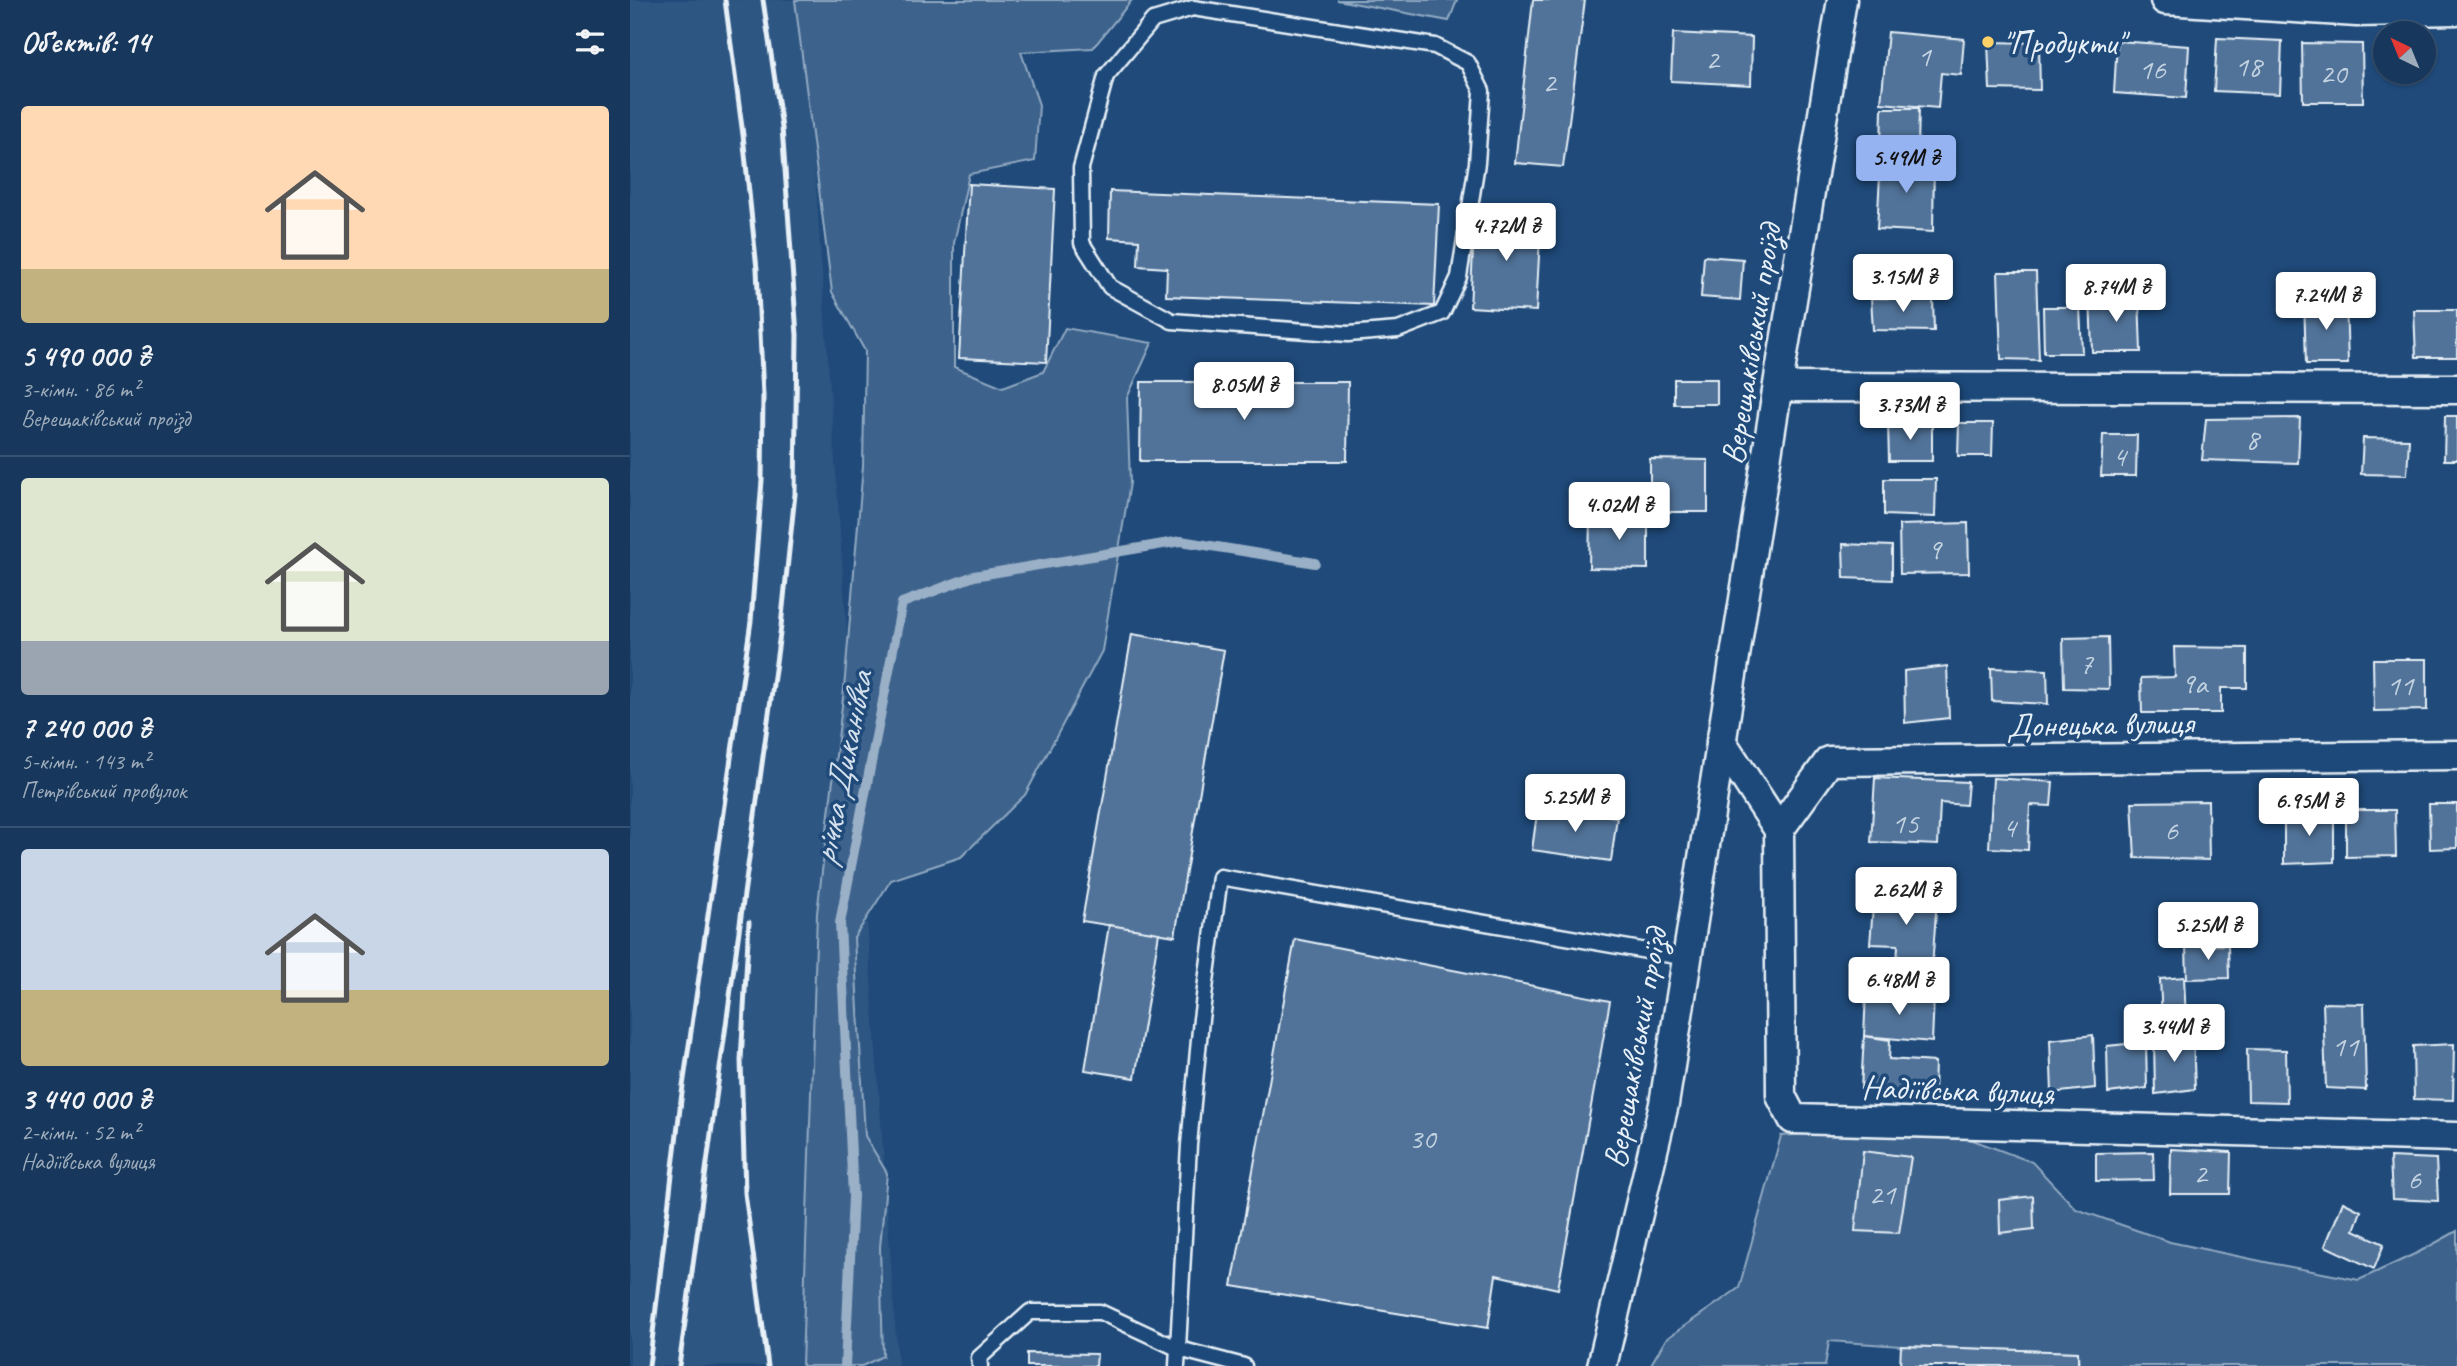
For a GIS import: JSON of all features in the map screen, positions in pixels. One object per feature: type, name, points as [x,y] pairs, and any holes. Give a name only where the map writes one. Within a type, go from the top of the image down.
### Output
[{"type":"street","name":"Верещаківський проїзд","points":[[1602,1366],[1664,1104],[1842,0]]},
{"type":"street","points":[[2165,0],[2357,12],[2457,10]]},
{"type":"street","points":[[1778,387],[2457,389]]},
{"type":"street","points":[[1721,741],[1779,830]]},
{"type":"street","name":"Донецька вулиця","points":[[1779,830],[1829,761],[2457,755]]},
{"type":"street","name":"Надіївська вулиця","points":[[1779,830],[1781,1096],[1793,1119],[2457,1137]]},
{"type":"lane","points":[[1194,4],[1435,46],[1468,63],[1482,91],[1477,163],[1459,277],[1441,313],[1398,330],[1348,334],[1172,321],[1110,287],[1082,243],[1081,169],[1106,76],[1153,20],[1194,4]]},
{"type":"lane","points":[[1177,1366],[1189,1145],[1201,1019],[1220,877],[1687,958]]},
{"type":"lane","points":[[979,1366],[979,1358],[1030,1312],[1100,1312],[1179,1349],[1244,1366]]},
{"type":"shaded area","points":[[630,0],[803,0],[898,1366],[630,1366]]},
{"type":"shaded area","points":[[795,0],[1132,0],[1093,48],[1021,52],[1039,105],[1035,161],[969,174],[954,243],[954,367],[1003,387],[1043,372],[1065,328],[1152,343],[1127,398],[1130,483],[1102,651],[1025,795],[961,857],[891,880],[854,938],[865,1136],[887,1173],[880,1247],[883,1356],[862,1366],[802,1366],[817,913],[844,689],[863,466],[865,351],[832,292]]},
{"type":"shaded area","points":[[1337,0],[1457,0],[1449,21]]},
{"type":"shaded area","points":[[1927,1123],[2032,1162],[2076,1209],[2170,1242],[2270,1263],[2359,1280],[2457,1231],[2457,1366],[2079,1366],[2078,1352],[1829,1341],[1825,1366],[1650,1366],[1666,1339],[1739,1288],[1781,1136]]},
{"type":"building","points":[[1533,0],[1585,0],[1563,167],[1515,163]]},
{"type":"building","points":[[1888,32],[1964,39],[1961,75],[1941,73],[1938,108],[1881,103]]},
{"type":"building","points":[[1673,33],[1752,37],[1751,85],[1671,81]]},
{"type":"building","points":[[2217,38],[2282,41],[2280,94],[2214,91]]},
{"type":"building","points":[[2117,41],[2189,46],[2186,98],[2114,93]]},
{"type":"building","points":[[1988,42],[2039,43],[2040,90],[1990,89]]},
{"type":"building","points":[[2302,43],[2362,44],[2363,102],[2303,102]]},
{"type":"building","points":[[1882,108],[1919,108],[1918,148],[1881,148]]},
{"type":"building","points":[[1881,158],[1934,158],[1933,232],[1877,229]]},
{"type":"building","points":[[969,184],[1055,189],[1046,362],[959,358]]},
{"type":"building","points":[[1110,191],[1439,204],[1434,306],[1166,296],[1167,268],[1138,266],[1139,240],[1109,238]]},
{"type":"building","points":[[1475,216],[1541,219],[1536,311],[1470,307]]},
{"type":"building","points":[[1704,256],[1743,259],[1740,300],[1701,297]]},
{"type":"building","points":[[1998,272],[2036,272],[2039,360],[2001,359]]},
{"type":"building","points":[[2090,295],[2139,295],[2141,352],[2092,352]]},
{"type":"building","points":[[1871,298],[1933,299],[1934,331],[1873,330]]},
{"type":"building","points":[[2304,299],[2346,299],[2348,364],[2306,364]]},
{"type":"building","points":[[2043,307],[2080,307],[2082,353],[2044,353]]},
{"type":"building","points":[[2414,310],[2457,310],[2457,357],[2416,357]]},
{"type":"building","points":[[1674,379],[1717,379],[1717,404],[1674,404]]},
{"type":"building","points":[[1141,382],[1348,382],[1347,461],[1140,461]]},
{"type":"building","points":[[2445,416],[2457,416],[2457,460],[2444,460]]},
{"type":"building","points":[[2300,418],[2298,463],[2202,460],[2206,419]]},
{"type":"building","points":[[1888,423],[1932,423],[1932,461],[1889,461]]},
{"type":"building","points":[[1959,423],[1993,423],[1992,456],[1958,456]]},
{"type":"building","points":[[2103,435],[2137,435],[2136,476],[2101,476]]},
{"type":"building","points":[[2363,438],[2409,439],[2407,475],[2361,474]]},
{"type":"building","points":[[1650,459],[1708,460],[1708,512],[1650,512]]},
{"type":"building","points":[[1884,479],[1936,479],[1935,517],[1884,515]]},
{"type":"building","points":[[1590,516],[1648,516],[1648,569],[1589,568]]},
{"type":"building","points":[[1968,523],[1969,573],[1900,574],[1899,525]]},
{"type":"building","points":[[1843,544],[1892,546],[1892,580],[1844,578]]},
{"type":"building","points":[[1132,634],[1224,650],[1175,936],[1082,921]]},
{"type":"building","points":[[2108,637],[2109,689],[2064,688],[2063,638]]},
{"type":"building","points":[[2174,647],[2247,648],[2247,688],[2221,688],[2221,713],[2142,713],[2141,678],[2175,677]]},
{"type":"building","points":[[2373,659],[2427,659],[2427,710],[2374,711]]},
{"type":"building","points":[[1947,666],[1949,718],[1905,723],[1904,671]]},
{"type":"building","points":[[1991,668],[2047,670],[2048,704],[1992,701]]},
{"type":"building","points":[[1875,778],[1968,782],[1966,805],[1940,803],[1938,845],[1871,842]]},
{"type":"building","points":[[1993,778],[2053,782],[2051,806],[2030,805],[2028,850],[1989,848]]},
{"type":"building","points":[[2208,801],[2209,860],[2135,858],[2132,802]]},
{"type":"building","points":[[2429,804],[2457,804],[2457,848],[2430,849]]},
{"type":"building","points":[[1538,806],[1617,817],[1611,861],[1532,850]]},
{"type":"building","points":[[2346,810],[2395,810],[2396,856],[2346,857]]},
{"type":"building","points":[[2334,812],[2334,862],[2284,864],[2284,814]]},
{"type":"building","points":[[1874,894],[1937,898],[1932,968],[1897,965],[1898,945],[1870,944]]},
{"type":"building","points":[[1109,925],[1159,933],[1135,1078],[1085,1070]]},
{"type":"building","points":[[1295,939],[1610,1001],[1558,1289],[1496,1275],[1488,1328],[1232,1286]]},
{"type":"building","points":[[2228,945],[2229,978],[2187,979],[2186,946]]},
{"type":"building","points":[[2184,977],[2186,1020],[2162,1020],[2160,979]]},
{"type":"building","points":[[1866,992],[1934,996],[1932,1042],[1864,1036]]},
{"type":"building","points":[[2323,1003],[2364,1004],[2366,1090],[2326,1088]]},
{"type":"building","points":[[2093,1035],[2095,1088],[2052,1093],[2050,1040]]},
{"type":"building","points":[[1864,1036],[1890,1040],[1889,1059],[1935,1062],[1934,1093],[1861,1089]]},
{"type":"building","points":[[2193,1036],[2195,1089],[2155,1094],[2154,1038]]},
{"type":"building","points":[[2146,1042],[2147,1088],[2108,1093],[2107,1046]]},
{"type":"building","points":[[2454,1044],[2453,1100],[2414,1099],[2413,1046]]},
{"type":"building","points":[[2247,1049],[2286,1050],[2287,1102],[2248,1101]]},
{"type":"building","points":[[2171,1149],[2231,1152],[2230,1194],[2170,1194]]},
{"type":"building","points":[[1863,1151],[1911,1157],[1899,1233],[1855,1231]]},
{"type":"building","points":[[2153,1152],[2154,1180],[2096,1181],[2096,1153]]},
{"type":"building","points":[[2390,1157],[2436,1159],[2438,1201],[2392,1199]]},
{"type":"building","points":[[2033,1196],[2034,1229],[2000,1233],[1999,1200]]},
{"type":"building","points":[[2343,1202],[2361,1211],[2354,1230],[2384,1244],[2374,1269],[2325,1246]]},
{"type":"building","points":[[1901,1346],[2078,1352],[2078,1366],[1900,1366]]},
{"type":"building","points":[[1027,1353],[1097,1354],[1096,1366],[1027,1366]]},
{"type":"waterway","name":"річка Диканівка","points":[[845,1366],[853,1196],[840,923],[902,603],[974,576],[1181,541],[1315,563]]},
{"type":"railway","points":[[649,1366],[681,1100],[751,621],[762,480],[763,396],[757,269],[725,0]]},
{"type":"railway","points":[[679,1366],[781,626],[795,494],[797,335],[782,128],[763,0]]},
{"type":"railway","points":[[749,922],[741,1060],[745,1193],[768,1366]]},
{"type":"place","name":"\"Продукти\"","points":[[1988,42]]}]
